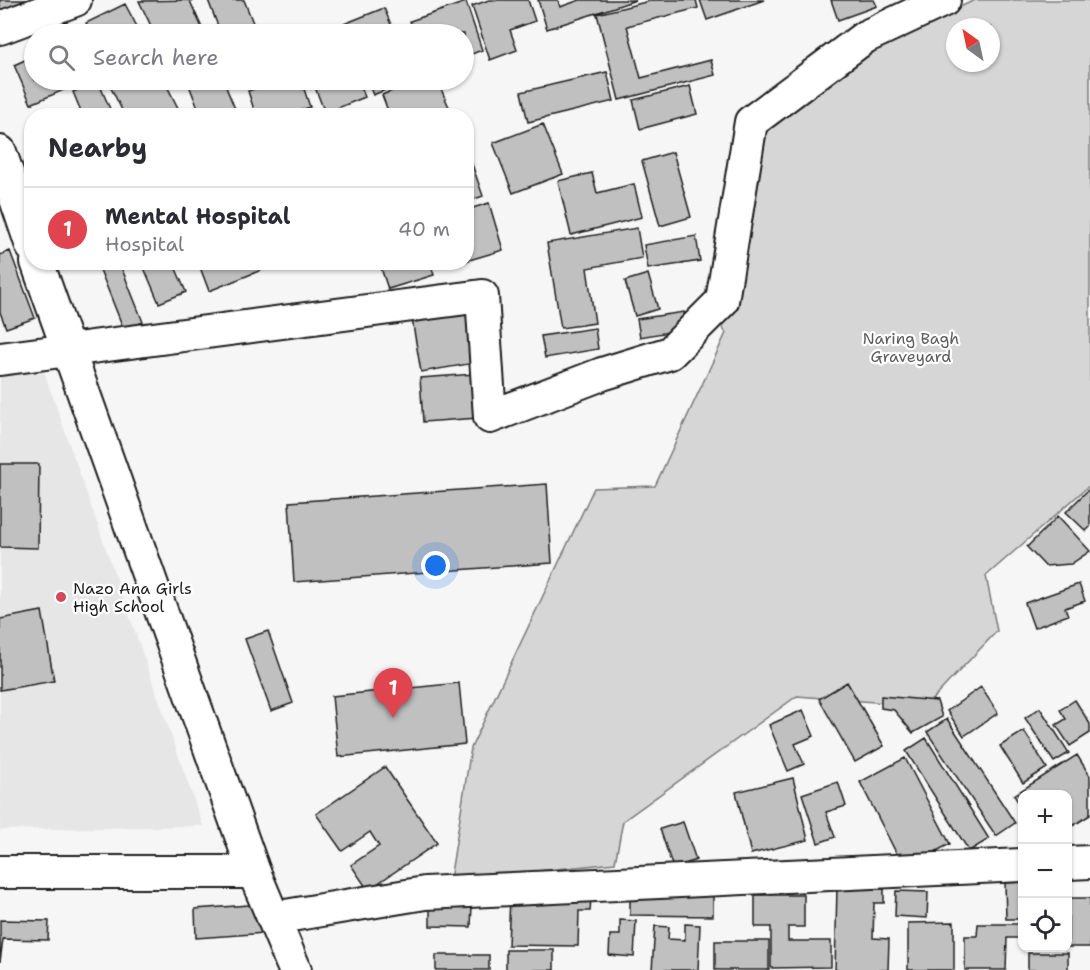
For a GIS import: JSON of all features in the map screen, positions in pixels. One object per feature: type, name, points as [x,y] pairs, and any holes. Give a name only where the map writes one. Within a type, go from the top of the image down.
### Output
[{"type":"street","points":[[0,28],[75,0]]},
{"type":"street","points":[[0,359],[482,296],[490,417],[602,374],[670,353],[722,301],[751,122],[865,37],[944,0]]},
{"type":"street","points":[[0,152],[24,222]]},
{"type":"street","points":[[40,270],[66,350],[254,872],[295,970]]},
{"type":"street","points":[[1072,863],[1090,862]]},
{"type":"street","points":[[273,918],[425,893],[1018,865]]},
{"type":"street","points":[[0,872],[254,872]]},
{"type":"shaded area","name":"Nazo Ana Girls High School","points":[[41,363],[203,826],[0,830],[0,367]]},
{"type":"green space","name":"Naring Bagh Graveyard","points":[[975,0],[1090,0],[1090,485],[986,576],[997,631],[926,706],[797,696],[623,821],[615,863],[450,880],[471,748],[594,488],[655,486],[726,333],[713,313],[758,134],[870,49]]},
{"type":"building","points":[[0,0],[41,0],[0,16]]},
{"type":"building","points":[[194,0],[190,1],[200,24],[150,24],[139,1]]},
{"type":"building","points":[[208,0],[244,0],[253,24],[217,24]]},
{"type":"building","points":[[489,0],[528,0],[535,21],[510,30],[517,50],[490,60],[472,6]]},
{"type":"building","points":[[538,0],[558,0],[560,7],[580,0],[636,0],[547,29]]},
{"type":"building","points":[[654,0],[696,0],[698,8],[627,26],[641,78],[711,60],[715,75],[619,100],[597,14]]},
{"type":"building","points":[[700,0],[764,0],[707,20]]},
{"type":"building","points":[[831,0],[874,0],[877,6],[838,20]]},
{"type":"building","points":[[466,2],[473,24],[411,24],[410,21]]},
{"type":"building","points":[[125,4],[136,24],[86,24]]},
{"type":"building","points":[[384,8],[391,24],[344,24]]},
{"type":"building","points":[[474,26],[482,50],[474,53]]},
{"type":"building","points":[[24,60],[24,88],[14,65]]},
{"type":"building","points":[[607,72],[614,101],[528,122],[521,92]]},
{"type":"building","points":[[690,86],[697,114],[640,129],[633,100]]},
{"type":"building","points":[[25,90],[64,90],[31,104]]},
{"type":"building","points":[[102,90],[110,108],[80,108],[73,92]]},
{"type":"building","points":[[112,90],[169,90],[178,108],[121,108]]},
{"type":"building","points":[[191,90],[227,90],[235,108],[198,108]]},
{"type":"building","points":[[304,90],[310,107],[253,108],[248,91]]},
{"type":"building","points":[[316,90],[362,90],[365,97],[338,108],[323,108]]},
{"type":"building","points":[[371,90],[385,90],[373,95]]},
{"type":"building","points":[[394,90],[441,90],[449,108],[387,108],[382,95]]},
{"type":"building","points":[[543,124],[563,174],[513,193],[493,143]]},
{"type":"building","points":[[673,152],[691,217],[660,226],[642,161]]},
{"type":"building","points":[[474,170],[483,196],[474,199]]},
{"type":"building","points":[[592,173],[597,193],[634,184],[642,217],[571,235],[558,181]]},
{"type":"building","points":[[489,203],[503,250],[474,259],[474,208]]},
{"type":"building","points":[[637,228],[642,258],[587,268],[595,323],[561,328],[547,243]]},
{"type":"building","points":[[696,236],[700,261],[648,269],[644,245]]},
{"type":"building","points":[[10,251],[35,318],[6,328],[0,312],[0,255]]},
{"type":"building","points":[[100,270],[122,270],[143,322],[124,330]]},
{"type":"building","points":[[145,270],[176,270],[186,292],[159,303]]},
{"type":"building","points":[[201,270],[262,270],[209,291]]},
{"type":"building","points":[[382,270],[432,270],[434,275],[388,289]]},
{"type":"building","points":[[648,274],[658,309],[635,316],[625,281]]},
{"type":"building","points":[[471,303],[481,362],[421,372],[411,313]]},
{"type":"building","points":[[684,312],[687,329],[640,337],[637,319]]},
{"type":"building","points":[[595,328],[598,349],[545,358],[541,336]]},
{"type":"building","points":[[475,374],[478,418],[423,422],[420,378]]},
{"type":"building","points":[[0,464],[39,464],[38,548],[0,547]]},
{"type":"building","points":[[547,484],[552,563],[294,582],[289,502]]},
{"type":"building","points":[[1090,488],[1090,527],[1086,531],[1066,512]]},
{"type":"building","points":[[1058,516],[1090,551],[1071,564],[1045,566],[1027,547]]},
{"type":"building","points":[[1079,584],[1085,601],[1065,608],[1068,615],[1034,628],[1025,603]]},
{"type":"building","points":[[42,611],[54,681],[0,690],[0,619]]},
{"type":"building","points":[[268,631],[293,703],[271,711],[245,639]]},
{"type":"building","points":[[847,682],[884,746],[855,762],[819,699]]},
{"type":"building","points":[[459,683],[465,744],[338,757],[332,696]]},
{"type":"building","points":[[981,687],[998,713],[964,736],[947,711]]},
{"type":"building","points":[[881,696],[937,701],[942,717],[913,733],[894,710],[881,708]]},
{"type":"building","points":[[1075,700],[1090,724],[1090,733],[1070,746],[1056,725],[1066,719],[1060,710]]},
{"type":"building","points":[[1040,708],[1069,753],[1054,762],[1025,718]]},
{"type":"building","points":[[803,710],[814,736],[795,744],[804,764],[788,771],[769,725]]},
{"type":"building","points":[[947,719],[1015,823],[996,836],[927,732]]},
{"type":"building","points":[[1024,731],[1047,768],[1023,783],[1000,746]]},
{"type":"building","points":[[926,738],[989,839],[969,851],[906,751]]},
{"type":"building","points":[[1077,755],[1090,776],[1090,815],[1072,826],[1072,790],[1022,790]]},
{"type":"building","points":[[905,758],[950,844],[904,868],[860,782]]},
{"type":"building","points":[[385,767],[437,843],[368,890],[351,865],[379,846],[370,832],[342,851],[316,814]]},
{"type":"building","points":[[793,778],[808,840],[751,854],[736,792]]},
{"type":"building","points":[[838,782],[846,806],[826,812],[835,837],[818,843],[802,794]]},
{"type":"building","points":[[683,822],[696,860],[673,868],[660,829]]},
{"type":"building","points":[[1018,882],[1018,919],[1006,919],[1005,883]]},
{"type":"building","points":[[837,888],[884,889],[884,903],[874,903],[873,938],[889,939],[888,970],[835,970]]},
{"type":"building","points":[[896,891],[928,892],[927,918],[895,916]]},
{"type":"building","points":[[630,895],[713,895],[713,916],[630,915]]},
{"type":"building","points":[[755,895],[804,895],[804,927],[788,927],[788,941],[831,941],[831,967],[771,968],[771,927],[755,927]]},
{"type":"building","points":[[510,896],[591,898],[590,911],[579,911],[578,946],[508,945]]},
{"type":"building","points":[[1072,898],[1090,898],[1090,947],[1072,947]]},
{"type":"building","points":[[430,903],[472,904],[471,927],[430,926]]},
{"type":"building","points":[[264,904],[266,933],[196,938],[195,909]]},
{"type":"building","points":[[0,920],[49,921],[48,940],[3,939],[0,962]]},
{"type":"building","points":[[620,920],[636,921],[634,957],[609,955],[610,935],[620,935]]},
{"type":"building","points":[[954,922],[954,970],[908,970],[908,923]]},
{"type":"building","points":[[685,924],[700,925],[698,970],[652,970],[655,926],[669,927],[668,939],[685,940]]},
{"type":"building","points":[[978,924],[1018,924],[1018,938],[1007,938],[1006,970],[965,970],[965,936],[977,936]]},
{"type":"building","points":[[715,941],[769,941],[769,970],[715,970]]},
{"type":"building","points":[[506,950],[554,950],[554,970],[506,970]]},
{"type":"building","points":[[1028,953],[1068,953],[1068,970],[1028,970]]},
{"type":"building","points":[[436,955],[489,955],[489,970],[436,970]]},
{"type":"place","name":"Nazo Ana Girls High School","points":[[61,597]]},
{"type":"place","name":"Mental Hospital","points":[[393,718]]}]
